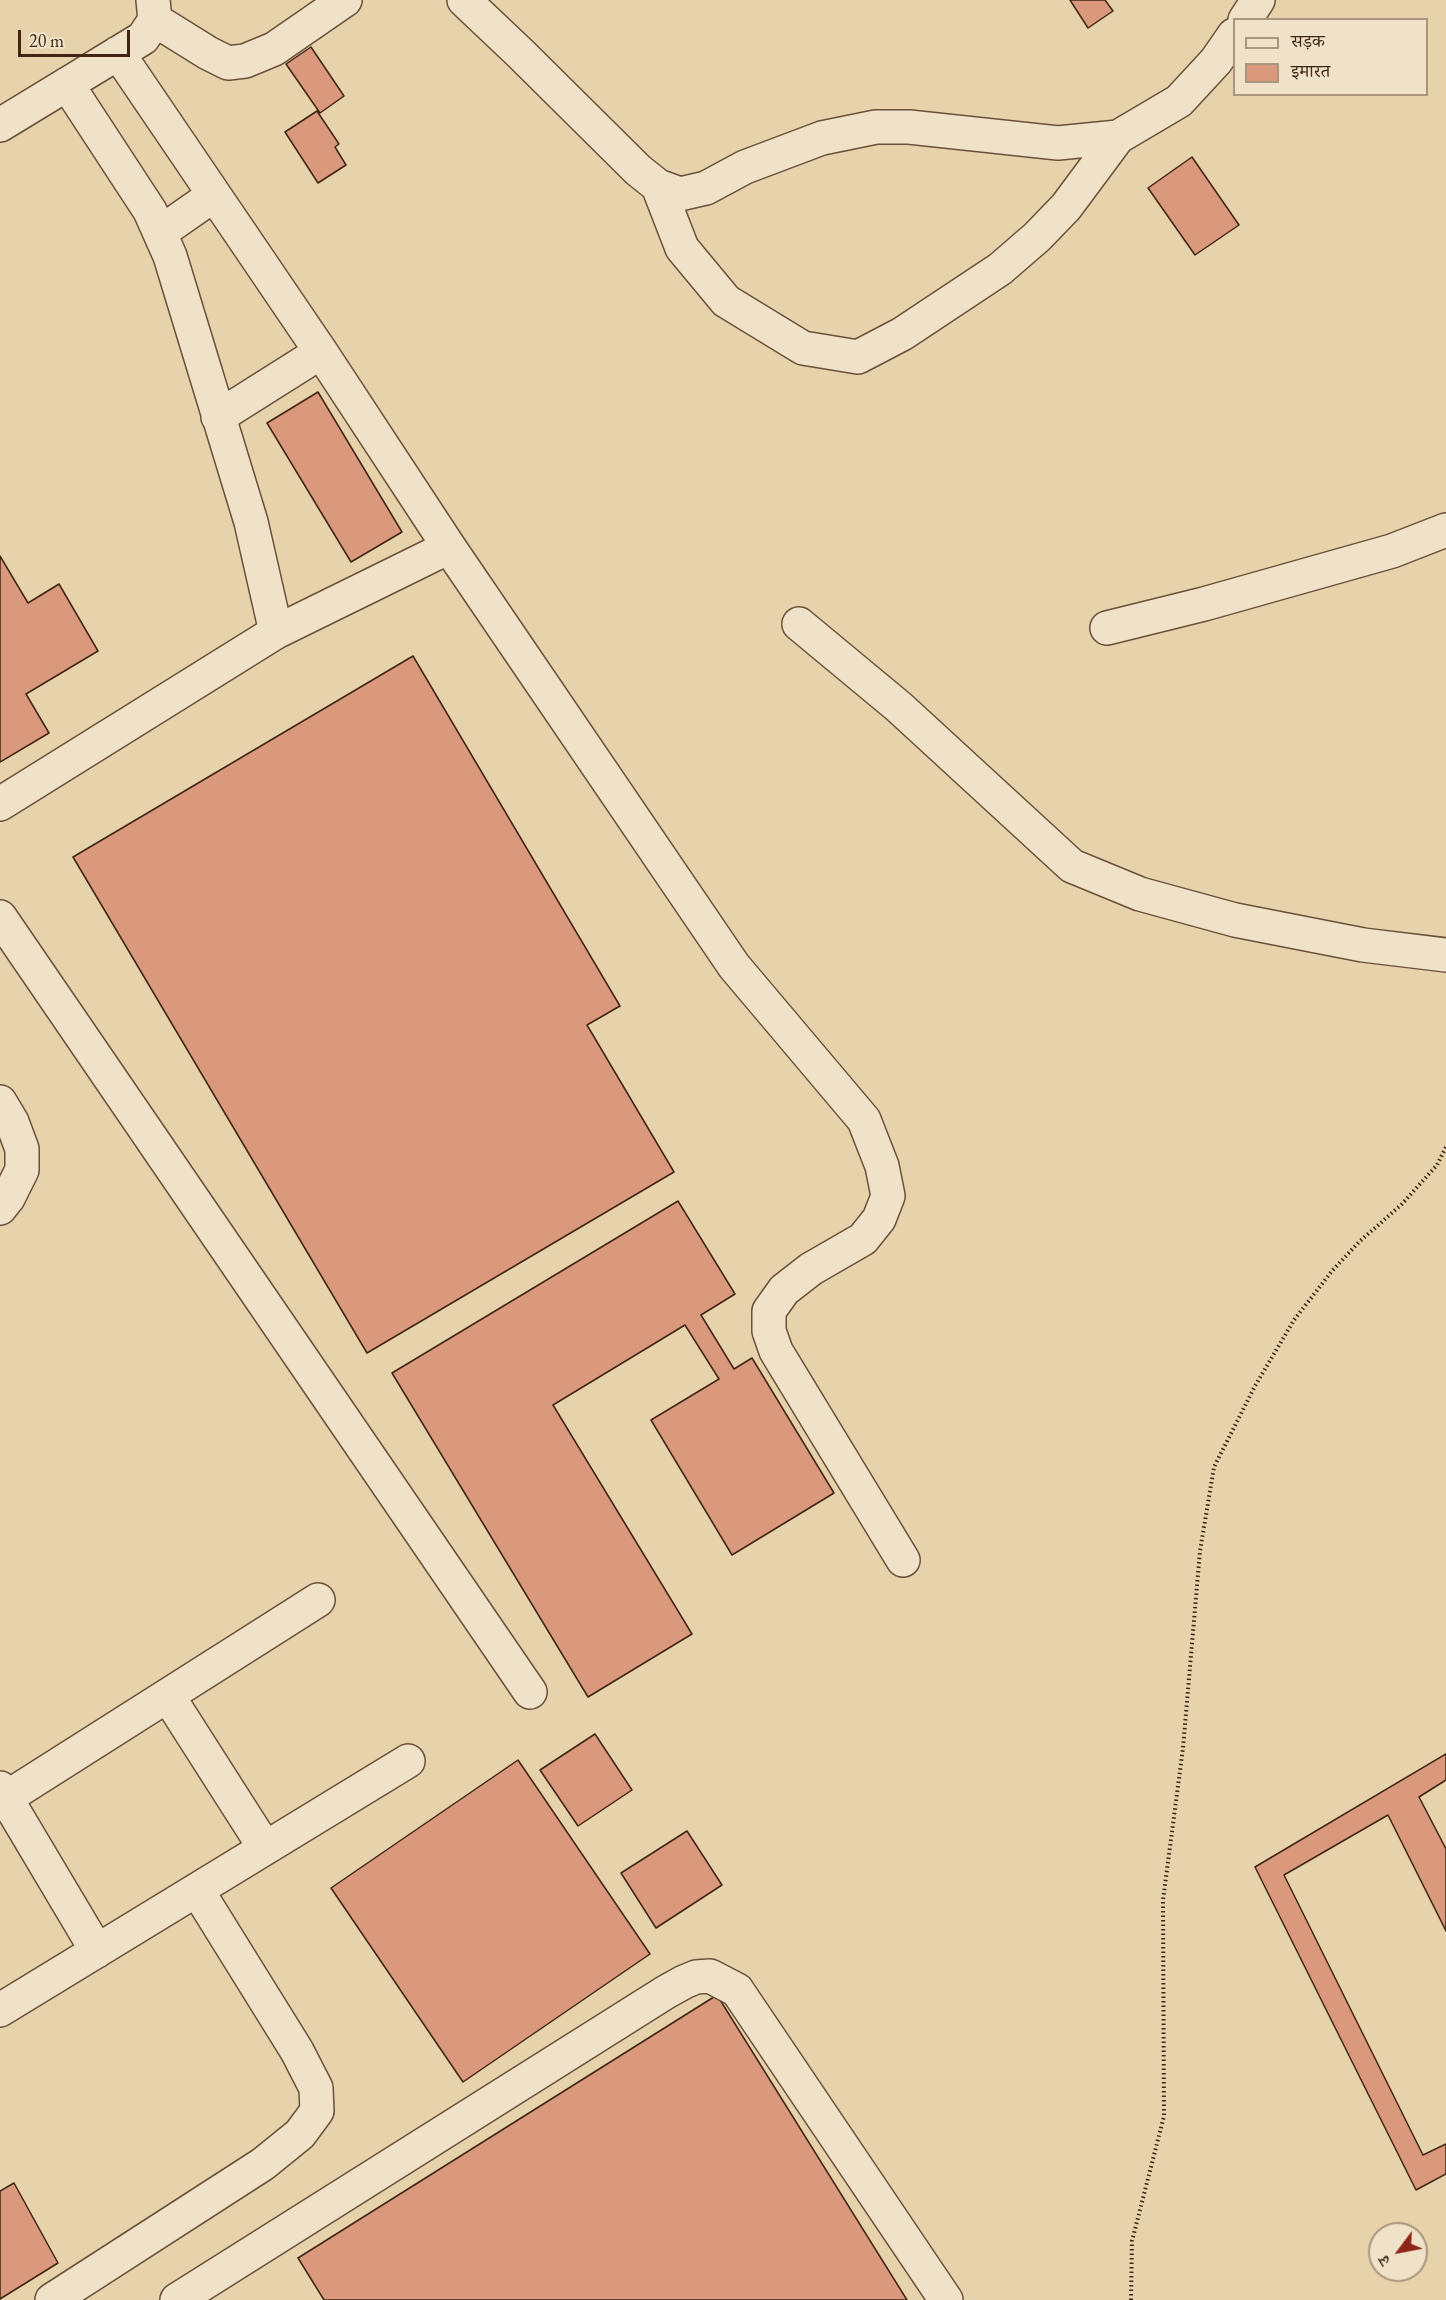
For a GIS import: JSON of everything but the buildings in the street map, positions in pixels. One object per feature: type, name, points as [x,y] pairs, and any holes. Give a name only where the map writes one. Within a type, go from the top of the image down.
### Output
[{"type":"street","points":[[0,125],[143,38],[154,10],[208,53],[228,63],[245,61],[274,49],[345,0]]},
{"type":"street","points":[[464,0],[638,170],[658,186],[680,194],[706,188],[745,167],[822,138],[876,127],[909,127],[1058,143],[1118,137]]},
{"type":"street","points":[[1246,18],[1258,0]]},
{"type":"street","points":[[658,186],[682,248],[726,301],[803,348],[858,357],[902,334],[1007,263],[1066,207],[1118,137],[1179,101],[1216,61],[1233,36]]},
{"type":"street","points":[[118,53],[321,352],[449,547],[734,966],[864,1120],[882,1166],[888,1196],[879,1220],[863,1239],[811,1269],[784,1290],[769,1311],[769,1331],[776,1352],[903,1560]]},
{"type":"street","points":[[67,84],[150,210],[161,232],[251,522],[276,632]]},
{"type":"street","points":[[161,232],[214,195]]},
{"type":"street","points":[[218,417],[321,352]]},
{"type":"street","points":[[1107,628],[1204,604],[1392,551],[1446,530]]},
{"type":"street","points":[[0,804],[276,632],[449,547]]},
{"type":"street","points":[[799,624],[899,707],[1072,866],[1140,894],[1235,920],[1363,945],[1446,955]]},
{"type":"street","points":[[0,916],[530,1692]]},
{"type":"street","points":[[0,1101],[12,1122],[22,1149],[22,1170],[8,1198],[0,1208]]},
{"type":"street","points":[[97,1951],[3,1793],[168,1696],[318,1600]]},
{"type":"street","points":[[168,1696],[264,1848]]},
{"type":"street","points":[[0,2010],[408,1761]]},
{"type":"street","points":[[52,2300],[263,2164],[300,2134],[317,2111],[316,2088],[297,2051],[197,1890]]},
{"type":"street","points":[[189,2297],[666,1992],[684,1982],[710,1976],[737,1990],[946,2300]]},
{"type":"path","points":[[1131,2300],[1132,2241],[1164,2116],[1163,1900],[1183,1748],[1200,1551],[1214,1467],[1255,1386],[1294,1320],[1332,1271],[1359,1242],[1402,1204],[1437,1165],[1446,1147]]}]
